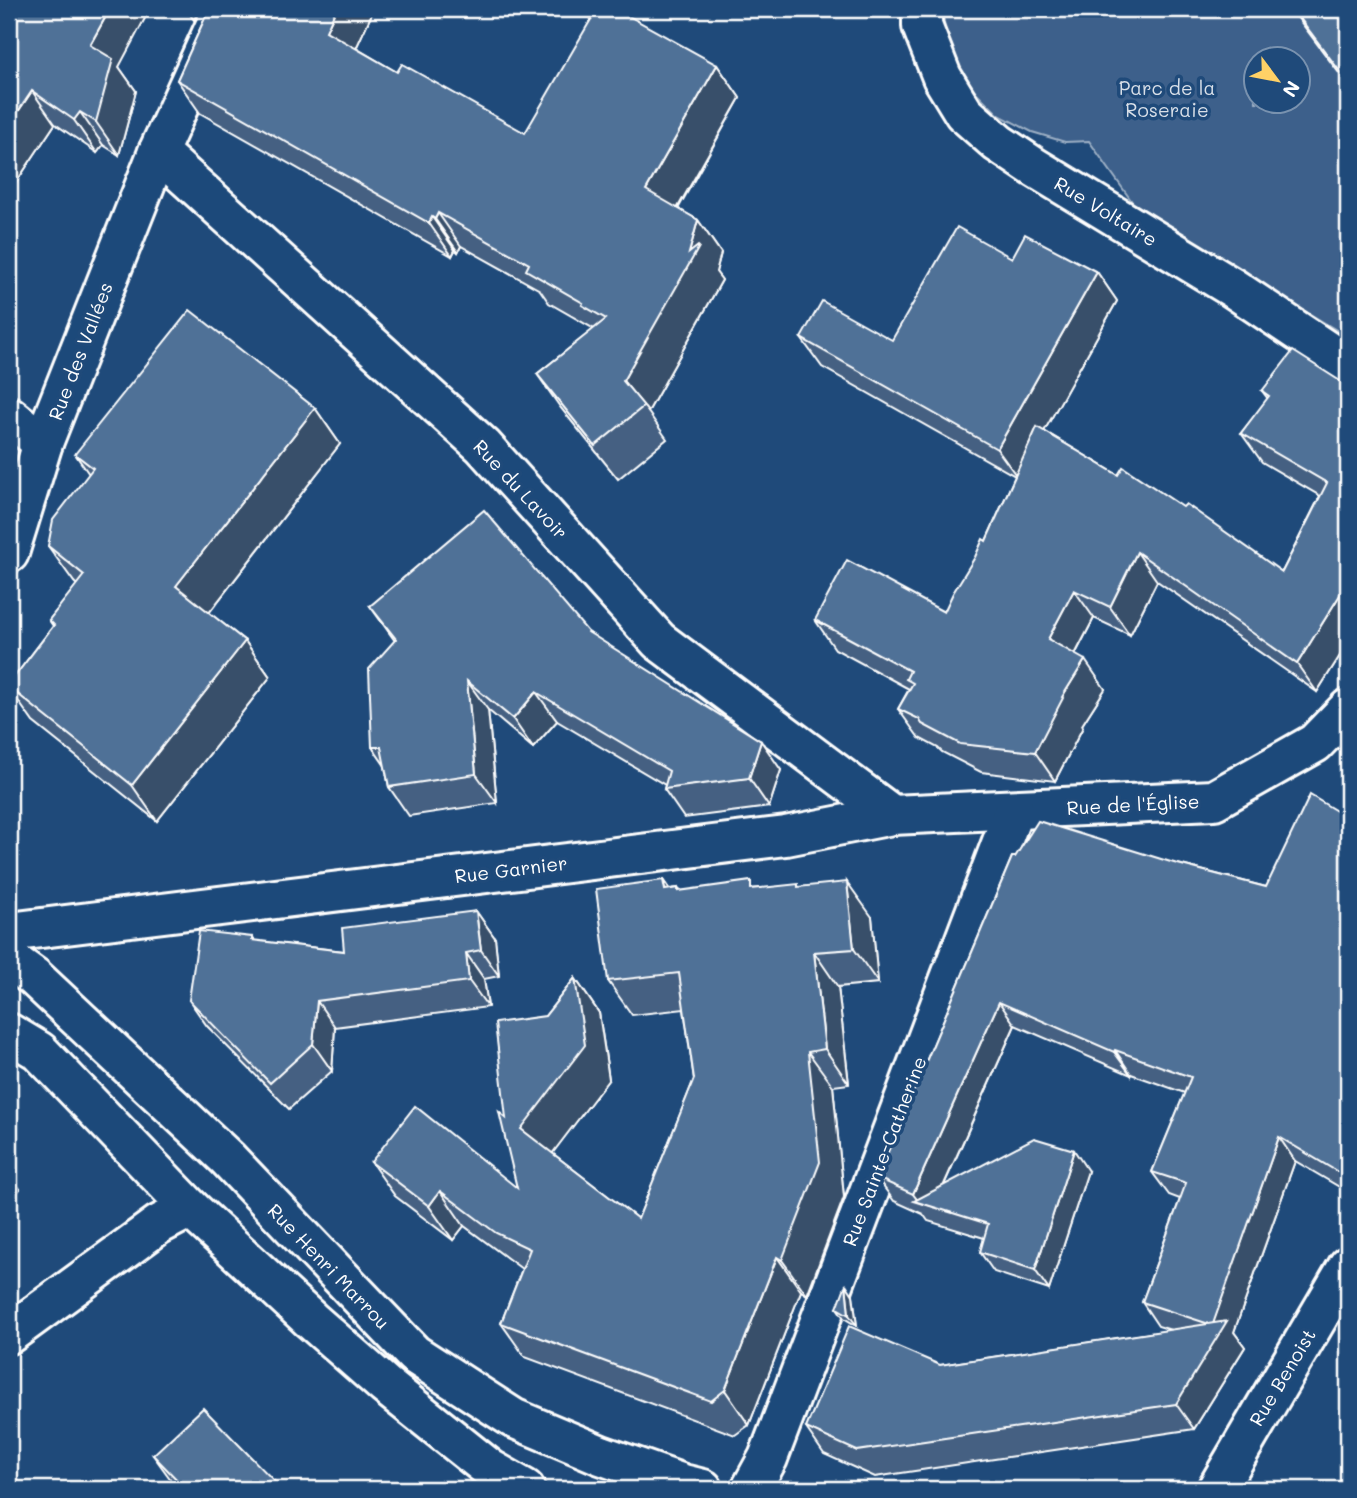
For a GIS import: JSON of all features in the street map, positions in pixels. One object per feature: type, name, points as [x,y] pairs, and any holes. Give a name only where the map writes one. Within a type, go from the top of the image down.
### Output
[{"type":"street","name":"Rue des Vallées","points":[[9,553],[43,443],[158,152],[223,9]]},
{"type":"street","name":"Rue Voltaire","points":[[922,9],[922,26],[942,77],[964,113],[998,143],[1233,288],[1348,365]]},
{"type":"street","name":"Rue du Lavoir","points":[[158,152],[483,446],[659,641],[892,815]]},
{"type":"street","points":[[9,416],[43,443]]},
{"type":"street","name":"Rue de l'Église","points":[[1014,810],[1214,800],[1315,743],[1348,709]]},
{"type":"street","name":"Rue Garnier","points":[[9,932],[786,836],[892,815],[1014,810]]},
{"type":"street","name":"Rue Sainte-Catherine","points":[[751,1489],[768,1458],[1014,810]]},
{"type":"street","name":"Rue Henri Marrou","points":[[9,959],[34,977],[227,1158],[414,1354],[513,1418],[601,1455],[703,1489]]},
{"type":"street","points":[[9,1033],[39,1051],[190,1208],[311,1320],[385,1385],[490,1469],[524,1489]]},
{"type":"street","points":[[9,1334],[158,1225],[190,1208]]},
{"type":"street","name":"Rue Benoist","points":[[1217,1489],[1348,1266]]},
{"type":"green space","name":"Parc de la Roseraie","points":[[943,9],[1348,9],[1348,337],[1138,210],[1089,141],[1065,142],[1032,132],[999,115],[973,89],[951,54],[945,34]]},
{"type":"building","points":[[9,9],[110,9],[90,45],[113,59],[96,122],[80,112],[74,120],[32,91],[9,125]]},
{"type":"building","points":[[209,9],[336,9],[326,31],[397,72],[402,64],[525,133],[597,9],[616,9],[717,65],[646,190],[698,220],[689,253],[699,247],[623,381],[644,406],[595,446],[537,374],[606,319],[526,270],[529,264],[438,213],[429,223],[177,80]]},
{"type":"building","points":[[1293,9],[1348,9],[1348,82]]},
{"type":"building","points":[[957,227],[1012,258],[1025,234],[1097,272],[997,449],[801,338],[822,301],[892,340]]},
{"type":"building","points":[[190,310],[315,408],[176,586],[245,641],[132,785],[9,687],[9,684],[54,625],[49,620],[84,575],[48,546],[53,520],[93,468],[75,454]]},
{"type":"building","points":[[1293,351],[1348,386],[1348,582],[1297,664],[1137,552],[1110,607],[1074,590],[1048,639],[1085,660],[1062,697],[1035,752],[960,744],[922,724],[919,719],[898,709],[913,683],[906,679],[910,671],[815,620],[847,560],[944,612],[983,539],[986,541],[1037,427],[1118,475],[1123,467],[1183,507],[1186,504],[1282,572],[1327,483],[1241,433],[1269,396],[1262,391]]},
{"type":"building","points":[[484,510],[588,632],[761,741],[749,778],[664,789],[669,771],[536,692],[513,719],[467,681],[476,774],[389,787],[381,747],[372,747],[369,669],[396,639],[370,606]]},
{"type":"building","points":[[1310,795],[1348,818],[1348,1178],[1279,1137],[1213,1324],[1142,1302],[1186,1183],[1152,1172],[1191,1077],[1115,1050],[1114,1052],[999,1002],[913,1194],[877,1178],[1012,857],[1015,857],[1038,821],[1174,863],[1266,887]]},
{"type":"building","points":[[663,880],[665,890],[678,888],[678,891],[751,881],[751,889],[847,882],[854,949],[814,952],[825,1049],[808,1052],[820,1162],[782,1260],[777,1257],[725,1390],[711,1401],[501,1323],[530,1249],[496,1233],[440,1191],[429,1206],[371,1162],[415,1106],[517,1188],[499,1112],[506,1118],[495,1023],[545,1016],[575,978],[585,1045],[521,1129],[638,1219],[694,1079],[679,973],[608,981],[596,889]]},
{"type":"building","points":[[476,911],[481,950],[466,953],[469,981],[317,1001],[313,1044],[270,1083],[189,1000],[199,931],[344,951],[342,928]]},
{"type":"building","points":[[1034,1138],[1074,1150],[1035,1270],[980,1252],[988,1224],[914,1201]]},
{"type":"building","points":[[846,1284],[849,1315],[837,1308]]},
{"type":"building","points":[[1227,1321],[1176,1404],[857,1451],[806,1428],[849,1326],[940,1365]]},
{"type":"building","points":[[203,1408],[282,1489],[186,1489],[153,1455]]}]
